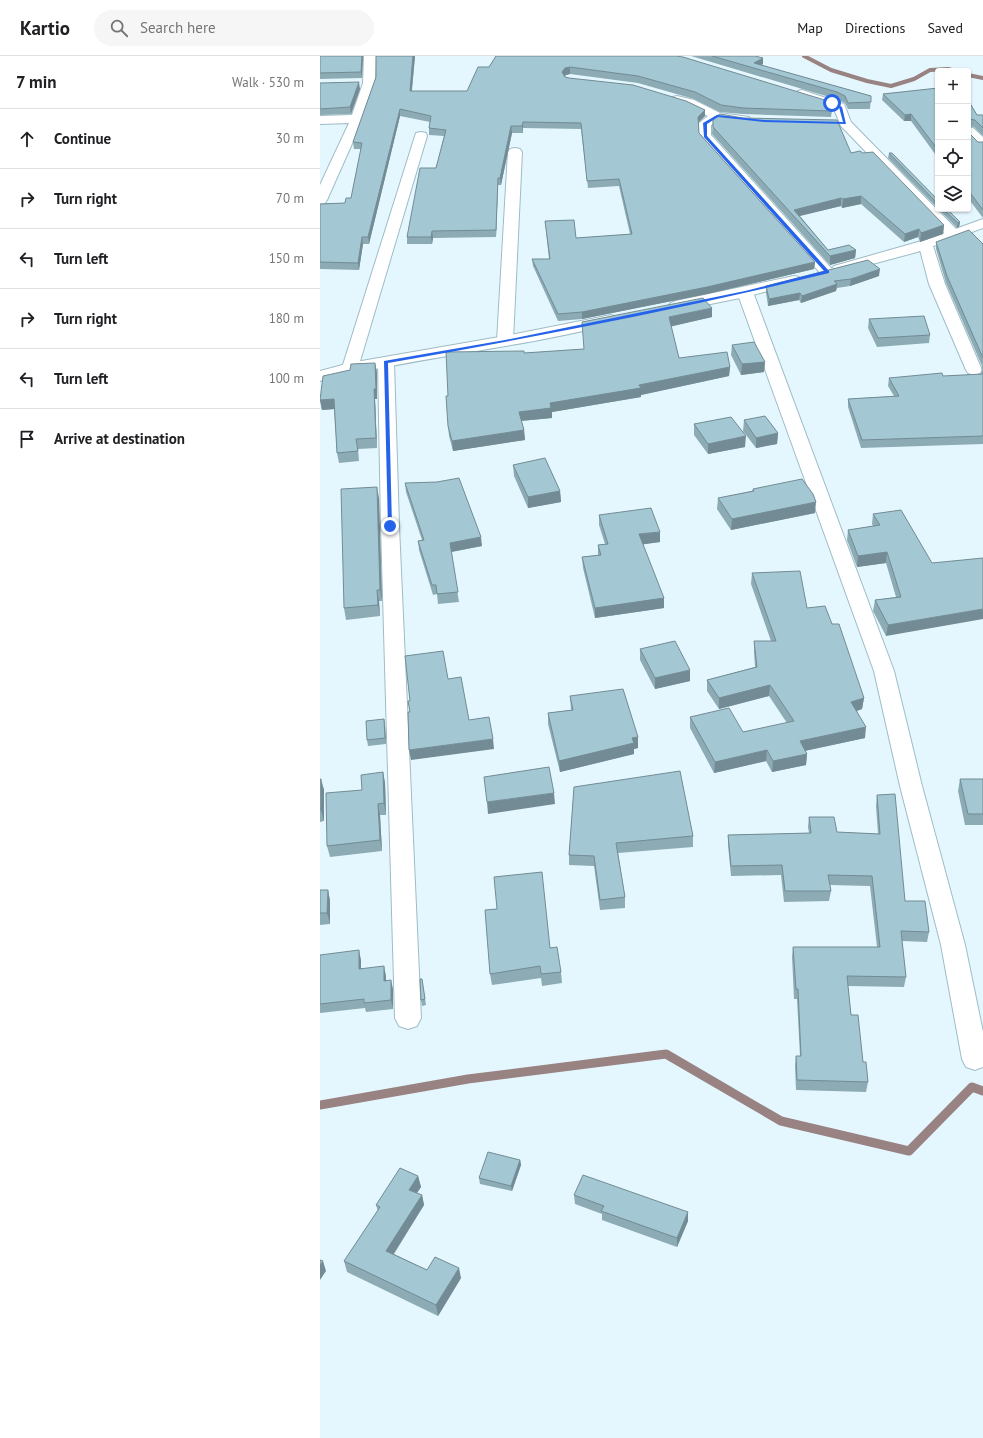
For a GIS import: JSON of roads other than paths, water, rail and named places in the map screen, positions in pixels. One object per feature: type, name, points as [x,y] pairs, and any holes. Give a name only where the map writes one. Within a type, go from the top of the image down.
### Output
[{"type":"street","points":[[320,200],[357,119],[369,83],[370,56]]},
{"type":"street","points":[[355,84],[369,83]]},
{"type":"street","points":[[794,92],[840,107],[845,123],[955,236]]},
{"type":"street","points":[[662,95],[690,103],[717,116],[757,121]]},
{"type":"street","points":[[717,116],[705,123],[706,136],[815,275]]},
{"type":"street","points":[[320,120],[357,119]]},
{"type":"street","points":[[830,123],[845,123]]},
{"type":"street","points":[[971,134],[983,144]]},
{"type":"street","points":[[350,368],[421,136]]},
{"type":"street","points":[[505,341],[514,152]]},
{"type":"street","points":[[660,310],[745,292],[926,246],[955,236],[983,223]]},
{"type":"street","points":[[926,246],[936,284],[974,370]]},
{"type":"street","points":[[745,292],[884,670],[911,786],[953,945],[974,1059]]},
{"type":"street","points":[[320,376],[350,368],[505,341],[621,318]]},
{"type":"street","points":[[386,362],[390,526],[408,1018]]},
{"type":"waterway","points":[[804,56],[831,70],[867,81],[891,86],[914,79],[930,70],[935,70]]},
{"type":"waterway","points":[[971,76],[983,78]]},
{"type":"waterway","points":[[320,1105],[468,1079],[666,1054],[781,1121],[909,1151],[972,1087],[983,1091]]}]
